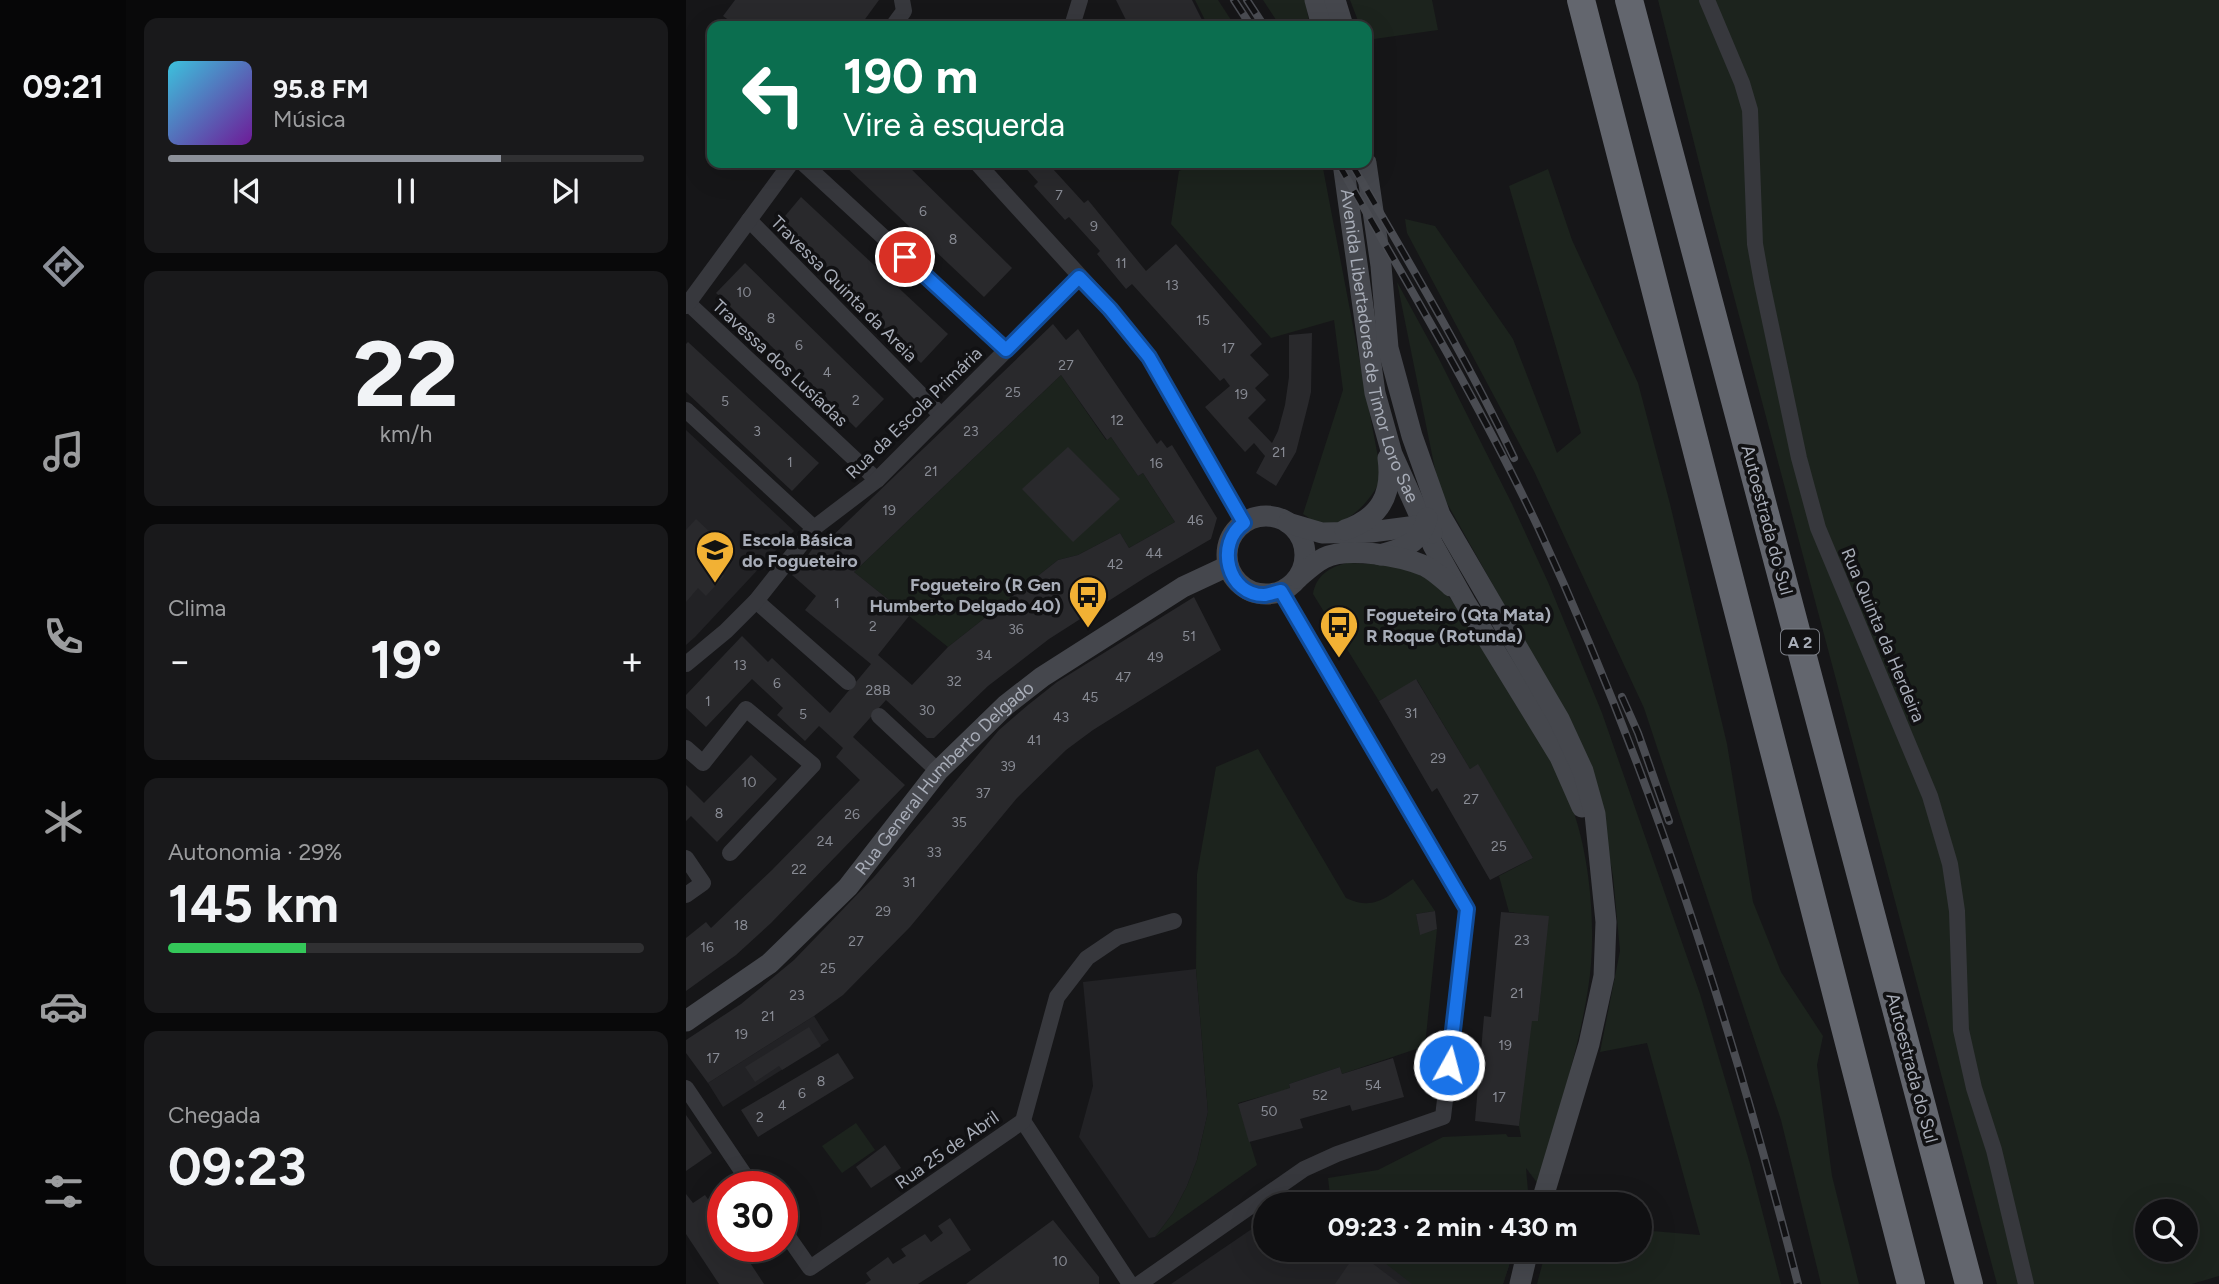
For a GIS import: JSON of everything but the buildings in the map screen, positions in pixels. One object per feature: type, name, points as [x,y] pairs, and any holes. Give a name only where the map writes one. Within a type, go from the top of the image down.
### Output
[{"type":"highway","points":[[1581,0],[1911,1284]]},
{"type":"highway","name":"Autoestrada do Sul","points":[[1629,0],[1969,1284]]},
{"type":"main road","points":[[1315,0],[1321,21]]},
{"type":"main road","points":[[1335,0],[1341,21]]},
{"type":"main road","name":"Avenida Libertadores de Timor Loro Sae","points":[[1344,168],[1375,393],[1391,454],[1423,528],[1569,774],[1592,839],[1604,890]]},
{"type":"main road","name":"Avenida Libertadores de Timor Loro Sae","points":[[1367,168],[1381,266],[1394,410],[1426,501],[1428,514],[1423,528]]},
{"type":"main road","name":"Avenida Libertadores de Timor Loro Sae","points":[[1388,348],[1412,436],[1440,515],[1573,747],[1590,790],[1600,844],[1605,950],[1599,1003],[1580,1077],[1545,1192]]},
{"type":"main road","points":[[1334,533],[1362,525],[1387,495],[1389,469],[1383,422]]},
{"type":"main road","points":[[1380,555],[1403,549],[1415,541],[1423,528],[1334,533],[1310,530],[1276,517],[1263,516],[1244,523],[1231,536],[1227,549],[1231,575],[1251,592],[1264,595],[1289,585],[1323,558],[1350,552],[1380,555],[1427,567],[1465,602]]},
{"type":"main road","points":[[1288,523],[1303,542],[1305,555],[1303,567],[1289,585]]},
{"type":"main road","name":"Avenida Libertadores de Timor Loro Sae","points":[[1423,528],[1437,536],[1445,546],[1494,626],[1532,674]]},
{"type":"main road","name":"Rua General Humberto Delgado","points":[[686,1021],[770,962],[838,896],[938,771],[1006,705],[1042,677],[1183,587],[1228,566]]},
{"type":"main road","points":[[1520,1284],[1525,1262]]},
{"type":"street","name":"Rua Quinta da Herdeira","points":[[1707,0],[1742,83],[1750,110],[1755,244],[1799,458],[1815,516],[1836,573],[1930,796],[1950,864],[1957,911],[1961,1030],[1974,1088],[1994,1150],[2026,1284]]},
{"type":"street","points":[[1073,21],[1075,1]]},
{"type":"street","points":[[687,305],[788,168]]},
{"type":"street","points":[[808,168],[1006,350]]},
{"type":"street","points":[[981,168],[1110,309],[1149,357],[1244,523]]},
{"type":"street","name":"Travessa Quinta da Areia","points":[[749,220],[941,415]]},
{"type":"street","name":"Rua da Escola Primária","points":[[686,664],[726,631],[756,601],[814,528],[877,480],[1079,277]]},
{"type":"street","name":"Travessa dos Lusíadas","points":[[687,305],[877,480]]},
{"type":"street","points":[[686,410],[814,528]]},
{"type":"street","points":[[1139,1284],[1304,1169],[1337,1154],[1443,1117],[1467,909],[1289,585]]},
{"type":"street","points":[[756,601],[848,682]]},
{"type":"street","points":[[686,748],[704,763],[746,709],[813,765],[730,853]]},
{"type":"street","points":[[879,716],[938,771]]},
{"type":"street","points":[[686,858],[703,883],[686,895]]},
{"type":"street","name":"Rua 25 de Abril","points":[[798,1251],[810,1268],[1023,1121],[1057,997],[1087,958],[1118,937],[1174,921]]},
{"type":"street","points":[[686,1088],[742,1171]]},
{"type":"street","points":[[1023,1121],[1130,1284]]},
{"type":"shaded area","points":[[1195,0],[1218,0],[1232,21],[1206,21]]},
{"type":"shaded area","points":[[1263,0],[1305,0],[1309,21],[1277,21]]},
{"type":"shaded area","points":[[1350,0],[1432,0],[1438,30],[1372,39],[1372,21],[1358,21]]},
{"type":"shaded area","points":[[1658,0],[2219,0],[2219,1276],[2192,1284],[1997,1284],[1712,214]]},
{"type":"shaded area","points":[[1186,168],[1323,168],[1382,478],[1371,496],[1348,518],[1328,524],[1317,523],[1303,514],[1343,390],[1334,320],[1271,338],[1171,224],[1179,171]]},
{"type":"shaded area","points":[[1548,169],[1572,240],[1638,383],[1670,504],[1727,744],[1753,902],[1781,972],[1823,1036],[1817,1065],[1832,1176],[1859,1284],[1821,1284],[1781,1120],[1644,708],[1534,471],[1407,233],[1405,219],[1435,226],[1513,339],[1557,453],[1581,433],[1509,186]]},
{"type":"shaded area","points":[[1397,282],[1512,504],[1548,582],[1602,713],[1700,994],[1750,1164],[1781,1284],[1537,1284],[1543,1262],[1652,1262],[1652,1231],[1700,1235],[1647,1043],[1600,1052],[1620,951],[1613,876],[1598,796],[1565,713],[1439,489]]},
{"type":"shaded area","points":[[1061,375],[1106,440],[1111,437],[1138,476],[1143,473],[1175,522],[1129,548],[1120,533],[1078,555],[1058,560],[948,647],[854,572]]},
{"type":"shaded area","name":"Escola Básica do Fogueteiro","points":[[686,430],[794,531],[686,645]]},
{"type":"shaded area","points":[[1347,563],[1377,564],[1404,569],[1428,580],[1451,599],[1549,757],[1568,797],[1579,830],[1591,899],[1591,968],[1584,1014],[1572,1063],[1538,1184],[1526,1168],[1528,1192],[1330,1192],[1328,1178],[1378,1170],[1443,1137],[1506,1134],[1508,1137],[1521,1137],[1519,1126],[1531,1021],[1538,1021],[1548,917],[1509,912],[1499,876],[1533,858],[1478,765],[1470,769],[1417,680],[1379,701],[1313,594],[1321,577],[1335,567]]},
{"type":"shaded area","points":[[1258,749],[1346,898],[1356,902],[1374,902],[1389,896],[1413,879],[1435,911],[1416,914],[1420,934],[1437,929],[1425,1046],[1342,1074],[1340,1067],[1289,1084],[1290,1089],[1238,1103],[1257,1165],[1155,1237],[1173,1213],[1187,1186],[1197,1160],[1208,1112],[1196,969],[1197,874],[1216,767]]},
{"type":"shaded area","points":[[1196,969],[1208,1112],[1197,1160],[1187,1186],[1173,1213],[1155,1237],[1149,1238],[1079,1137],[1093,1086],[1083,982]]},
{"type":"shaded area","points":[[814,1016],[829,1040],[723,1107],[708,1083]]},
{"type":"shaded area","points":[[856,1123],[875,1150],[842,1173],[822,1146]]},
{"type":"shaded area","points":[[1253,1228],[1253,1262],[1510,1262],[1503,1284],[1171,1284]]},
{"type":"shaded area","points":[[1384,1262],[1510,1262],[1503,1284],[1412,1284]]},
{"type":"railway","points":[[1234,0],[1248,21]]},
{"type":"railway","points":[[1247,0],[1261,21]]},
{"type":"railway","points":[[1341,168],[1492,434],[1538,527],[1617,711],[1653,805],[1717,995],[1773,1187],[1798,1284]]},
{"type":"railway","points":[[1354,168],[1456,346],[1514,458]]},
{"type":"railway","points":[[1622,697],[1638,733],[1669,821]]},
{"type":"place","name":"Escola Básica do Fogueteiro","points":[[715,584]]},
{"type":"place","name":"Fogueteiro (R Gen Humberto Delgado 40)","points":[[1088,629]]},
{"type":"place","name":"Fogueteiro (Qta Mata) R Roque (Rotunda)","points":[[1339,659]]},
{"type":"route","points":[[905,257],[1006,350],[1079,277],[1110,309],[1149,357],[1244,523],[1231,536],[1227,549],[1231,575],[1251,592],[1264,595],[1281,591],[1467,909],[1449,1065]]}]
